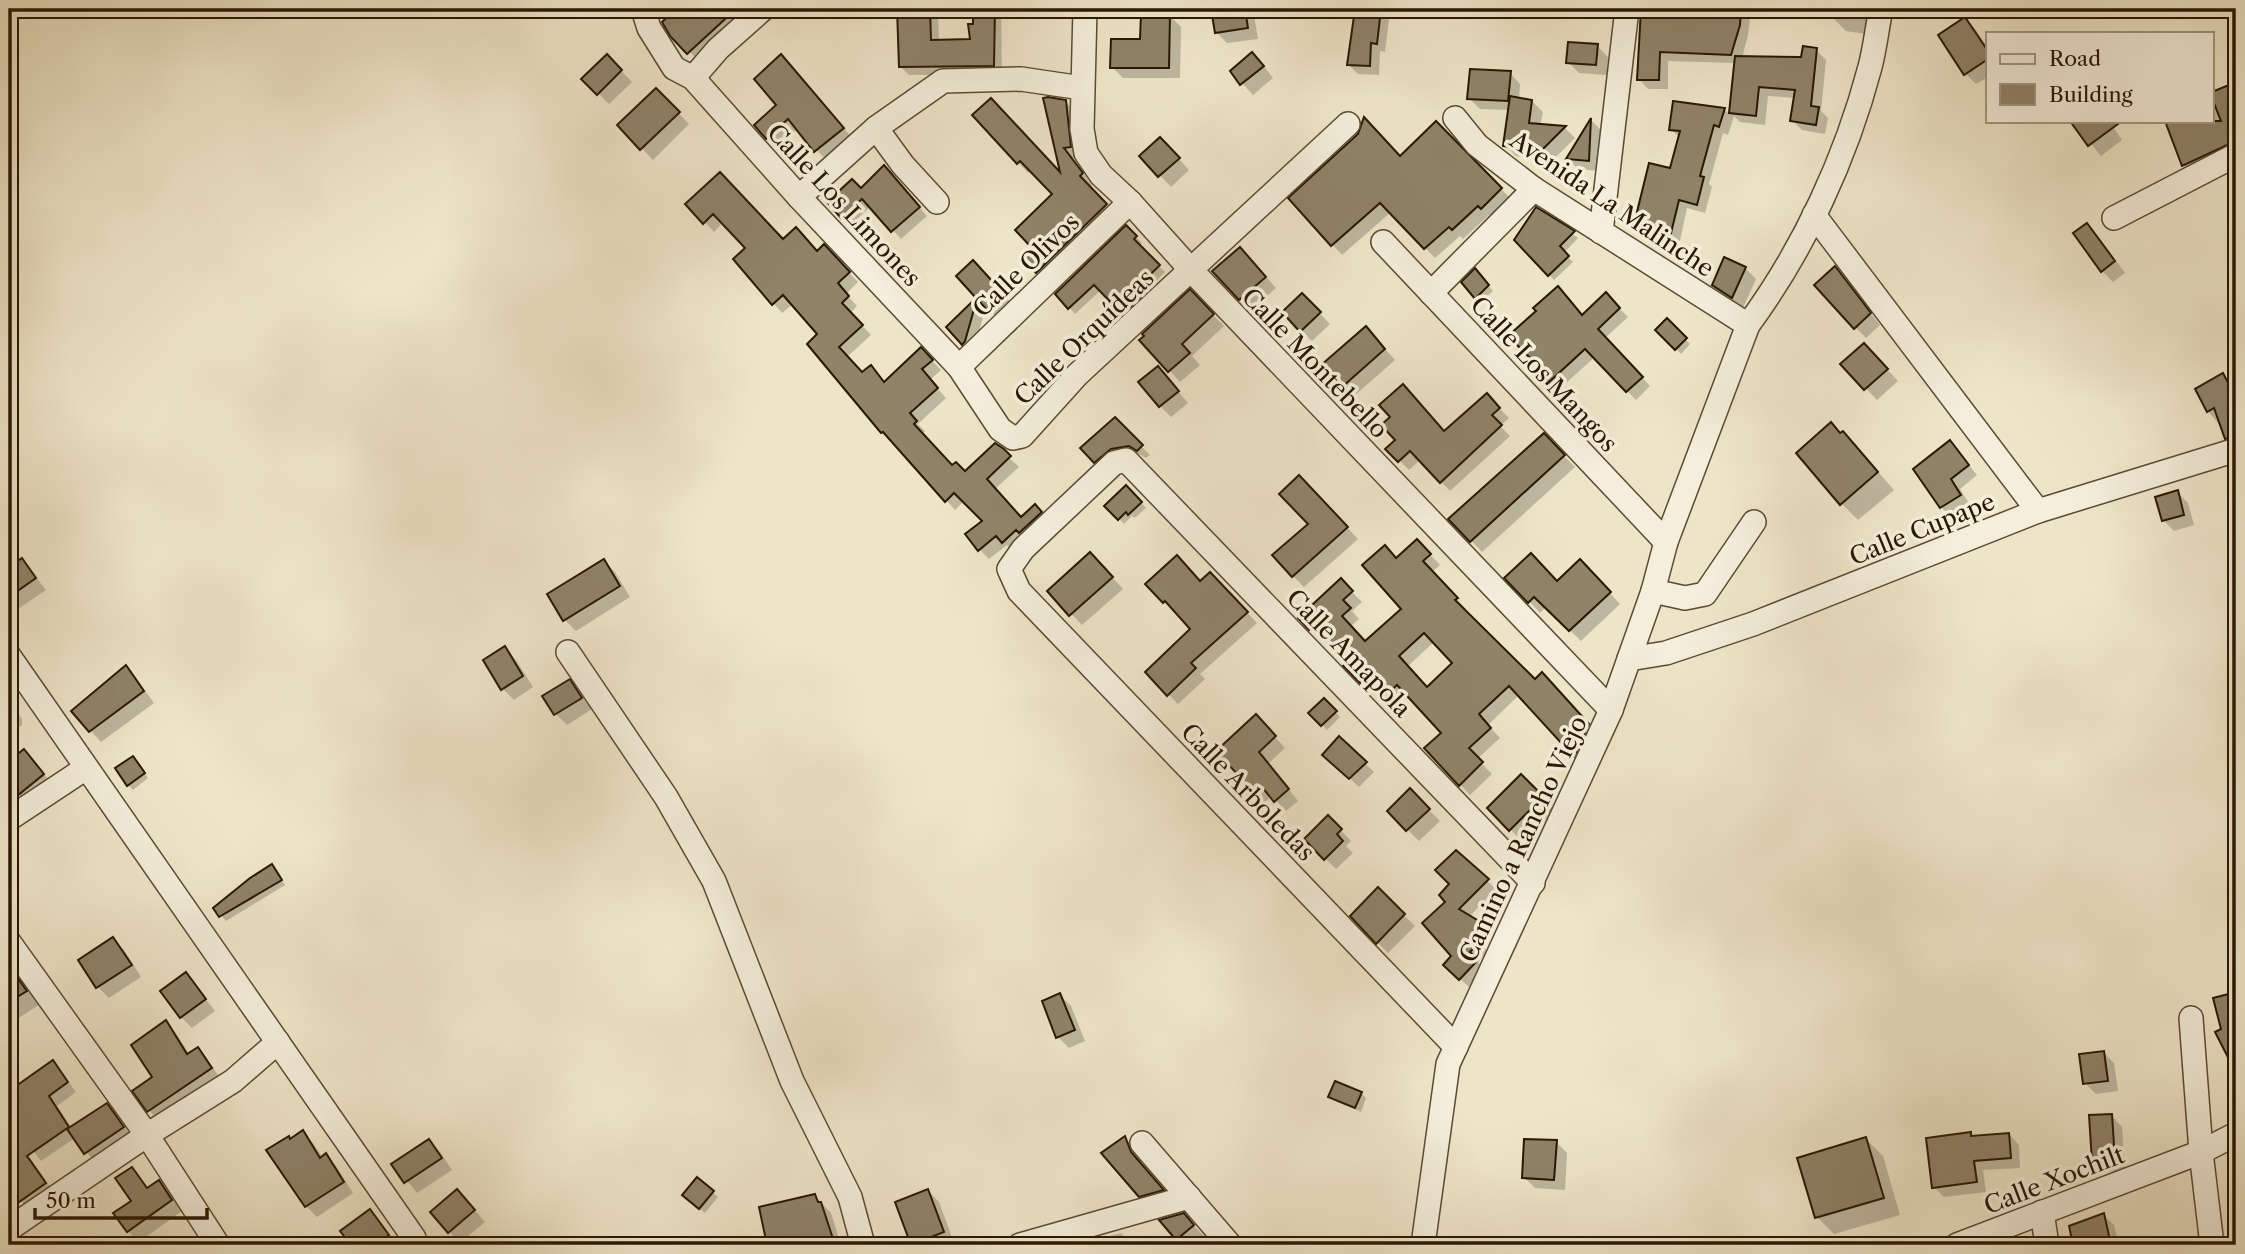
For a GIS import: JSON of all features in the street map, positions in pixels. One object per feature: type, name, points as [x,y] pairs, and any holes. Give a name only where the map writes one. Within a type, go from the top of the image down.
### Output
[{"type":"street","name":"Calle Los Limones","points":[[643,9],[649,28],[674,68],[693,78],[799,197],[959,367],[1000,429],[1013,438]]},
{"type":"street","points":[[693,78],[718,49],[763,9]]},
{"type":"street","name":"Calle Montebello","points":[[1085,9],[1082,129],[1086,153],[1101,175],[1130,202],[1192,271],[1611,710]]},
{"type":"street","points":[[1601,232],[1627,9]]},
{"type":"street","name":"Camino a Rancho Viejo","points":[[1423,1245],[1448,1064],[1611,710],[1653,591],[1665,542],[1748,325],[1815,215],[1848,138],[1871,65],[1881,9]]},
{"type":"street","points":[[799,197],[876,128],[943,81],[1021,79],[1082,88]]},
{"type":"street","name":"Avenida La Malinche","points":[[1455,118],[1477,145],[1534,189],[1748,325]]},
{"type":"street","name":"Calle Orquídeas","points":[[1013,438],[1022,436],[1077,375],[1348,124]]},
{"type":"street","points":[[876,128],[903,165],[937,202]]},
{"type":"street","points":[[2114,218],[2236,155]]},
{"type":"street","points":[[1431,293],[1534,189]]},
{"type":"street","name":"Calle Olivos","points":[[959,367],[1130,202]]},
{"type":"street","points":[[1815,215],[2038,512]]},
{"type":"street","name":"Calle Los Mangos","points":[[1383,242],[1665,542]]},
{"type":"street","name":"Calle Cupape","points":[[1629,659],[1666,653],[1753,624],[2038,512],[2236,450]]},
{"type":"street","name":"Calle Arboledas","points":[[1126,460],[1114,463],[1023,549],[1009,569],[1018,591],[1456,1047]]},
{"type":"street","name":"Calle Amapola","points":[[1126,460],[1533,883]]},
{"type":"street","points":[[1653,591],[1685,598],[1706,594],[1754,522]]},
{"type":"street","points":[[568,652],[666,797],[714,881],[792,1081],[850,1197],[863,1245]]},
{"type":"street","points":[[9,656],[414,1238]]},
{"type":"street","points":[[9,819],[86,768]]},
{"type":"street","points":[[9,942],[147,1136],[218,1245]]},
{"type":"street","points":[[233,1081],[263,1042],[243,990]]},
{"type":"street","points":[[2191,1018],[2201,1152],[2212,1245]]},
{"type":"street","points":[[10,1226],[233,1081],[278,1042]]},
{"type":"street","name":"Calle Xochilt","points":[[1957,1245],[2201,1152],[2236,1134]]},
{"type":"street","points":[[1142,1143],[1230,1245]]},
{"type":"street","points":[[1020,1245],[1189,1197]]},
{"type":"street","points":[[2042,1212],[2048,1245]]},
{"type":"building","points":[[676,9],[736,9],[687,54],[670,36],[662,22]]},
{"type":"building","points":[[897,9],[930,9],[931,40],[970,39],[968,24],[973,24],[973,9],[995,9],[994,66],[899,67]]},
{"type":"building","points":[[1211,9],[1245,9],[1248,28],[1215,33]]},
{"type":"building","points":[[1355,9],[1381,9],[1377,44],[1371,43],[1370,66],[1347,65]]},
{"type":"building","points":[[1641,9],[1741,9],[1740,25],[1731,55],[1660,52],[1659,80],[1637,80]]},
{"type":"building","points":[[1141,14],[1170,14],[1169,68],[1110,68],[1111,39],[1140,39]]},
{"type":"building","points":[[1965,17],[1986,48],[1986,60],[1964,75],[1938,35]]},
{"type":"building","points":[[1568,42],[1598,44],[1596,65],[1566,63]]},
{"type":"building","points":[[1803,46],[1817,48],[1811,106],[1819,107],[1816,125],[1790,121],[1795,90],[1759,87],[1756,116],[1729,113],[1735,56],[1801,57]]},
{"type":"building","points":[[1252,52],[1264,66],[1240,85],[1230,71]]},
{"type":"building","points":[[607,54],[622,70],[597,95],[581,79]]},
{"type":"building","points":[[781,54],[844,128],[814,152],[788,119],[766,139],[754,125],[776,105],[754,79]]},
{"type":"building","points":[[1470,69],[1511,71],[1508,101],[1467,99]]},
{"type":"building","points":[[2236,82],[2236,141],[2182,166],[2165,122],[2221,121],[2214,103],[2214,91]]},
{"type":"building","points":[[656,88],[680,112],[640,150],[617,125]]},
{"type":"building","points":[[1510,96],[1532,100],[1529,123],[1566,126],[1540,152],[1503,146]]},
{"type":"building","points":[[991,98],[1060,172],[1043,98],[1066,100],[1071,147],[1064,148],[1083,173],[1080,176],[1107,204],[1036,273],[1024,258],[1031,251],[1031,247],[1015,230],[1052,194],[1020,161],[1017,164],[972,115]]},
{"type":"building","points":[[1673,101],[1725,108],[1719,127],[1714,125],[1700,176],[1704,177],[1697,205],[1679,200],[1671,233],[1634,224],[1649,163],[1670,168],[1680,131],[1669,130]]},
{"type":"building","points":[[1364,117],[1400,156],[1436,121],[1502,188],[1481,209],[1478,206],[1452,230],[1449,227],[1424,249],[1380,203],[1331,246],[1288,198],[1358,134]]},
{"type":"building","points":[[1591,118],[1589,161],[1566,159]]},
{"type":"building","points":[[2071,122],[2121,122],[2088,146]]},
{"type":"building","points":[[1160,137],[1180,158],[1158,177],[1139,156]]},
{"type":"building","points":[[884,165],[920,207],[891,232],[862,199],[841,218],[827,202],[852,179],[861,188]]},
{"type":"building","points":[[720,172],[783,239],[796,227],[817,251],[824,244],[850,272],[838,283],[849,296],[842,303],[863,325],[839,347],[862,372],[871,365],[884,382],[921,347],[933,360],[922,369],[938,388],[910,413],[917,421],[914,424],[952,465],[956,462],[965,471],[995,443],[1011,456],[987,479],[1021,517],[1035,504],[1042,512],[1019,533],[1016,530],[1002,543],[996,536],[978,551],[965,534],[982,521],[954,493],[945,502],[883,432],[881,433],[807,344],[817,334],[783,295],[772,305],[733,259],[745,248],[713,214],[703,224],[685,204]]},
{"type":"building","points":[[1536,207],[1575,231],[1560,246],[1569,256],[1548,276],[1514,240]]},
{"type":"building","points":[[2087,223],[2115,261],[2101,272],[2073,233]]},
{"type":"building","points":[[1126,225],[1137,236],[1134,239],[1160,265],[1135,289],[1142,296],[1122,314],[1094,285],[1068,309],[1055,294]]},
{"type":"building","points":[[1240,247],[1266,277],[1239,300],[1212,271]]},
{"type":"building","points":[[1724,257],[1746,267],[1732,298],[1712,285]]},
{"type":"building","points":[[973,260],[1004,294],[987,310],[977,299],[962,345],[946,327],[976,298],[956,276]]},
{"type":"building","points":[[1835,266],[1871,313],[1854,329],[1814,285]]},
{"type":"building","points":[[1475,268],[1489,285],[1475,299],[1461,282]]},
{"type":"building","points":[[1558,286],[1582,315],[1606,292],[1620,308],[1598,329],[1643,377],[1626,392],[1585,349],[1547,384],[1531,366],[1535,363],[1508,336],[1536,311],[1533,308]]},
{"type":"building","points":[[1190,289],[1214,314],[1182,344],[1190,353],[1168,372],[1139,340],[1144,336],[1142,334]]},
{"type":"building","points":[[1302,293],[1321,312],[1300,332],[1282,312]]},
{"type":"building","points":[[1667,318],[1687,338],[1675,350],[1655,330]]},
{"type":"building","points":[[1366,326],[1385,349],[1333,395],[1313,372]]},
{"type":"building","points":[[1864,343],[1888,369],[1864,390],[1840,364]]},
{"type":"building","points":[[1158,366],[1179,391],[1159,407],[1138,382]]},
{"type":"building","points":[[2223,373],[2236,398],[2236,436],[2225,439],[2214,408],[2207,412],[2195,389]]},
{"type":"building","points":[[1403,384],[1444,431],[1487,393],[1500,408],[1492,415],[1502,425],[1440,483],[1410,451],[1398,462],[1385,449],[1395,440],[1381,425],[1390,417],[1379,405]]},
{"type":"building","points":[[1115,417],[1143,445],[1137,451],[1129,446],[1111,449],[1094,463],[1080,448]]},
{"type":"building","points":[[1831,422],[1840,433],[1843,431],[1878,472],[1840,505],[1796,453]]},
{"type":"building","points":[[1544,433],[1565,455],[1470,542],[1448,519]]},
{"type":"building","points":[[1950,440],[1969,465],[1951,479],[1961,495],[1940,508],[1913,469]]},
{"type":"building","points":[[1299,475],[1348,527],[1292,577],[1272,555],[1308,524],[1279,494]]},
{"type":"building","points":[[1126,485],[1142,502],[1118,520],[1104,506]]},
{"type":"building","points":[[2178,490],[2184,515],[2162,521],[2155,497]]},
{"type":"building","points":[[1417,539],[1431,554],[1423,561],[1458,598],[1455,600],[1535,679],[1542,672],[1589,724],[1574,757],[1509,686],[1479,714],[1491,728],[1469,748],[1483,762],[1459,786],[1424,748],[1441,733],[1397,685],[1385,696],[1367,676],[1360,683],[1343,666],[1347,662],[1326,640],[1333,634],[1320,620],[1309,630],[1298,618],[1341,578],[1353,591],[1343,600],[1351,608],[1342,616],[1365,641],[1401,609],[1362,565],[1385,545],[1396,558]],"holes":[[[1424,633],[1452,663],[1427,687],[1399,656]]]},
{"type":"building","points":[[1090,552],[1113,577],[1069,616],[1047,591]]},
{"type":"building","points":[[1531,553],[1557,581],[1580,559],[1611,592],[1569,631],[1534,597],[1528,603],[1504,578]]},
{"type":"building","points":[[1177,555],[1200,581],[1210,572],[1248,612],[1191,663],[1196,668],[1167,696],[1145,672],[1190,629],[1165,601],[1163,603],[1145,584]]},
{"type":"building","points":[[22,558],[36,578],[9,597],[9,567]]},
{"type":"building","points":[[604,559],[620,586],[563,621],[547,594]]},
{"type":"building","points":[[505,646],[523,676],[501,690],[483,660]]},
{"type":"building","points":[[126,665],[144,691],[89,732],[71,711]]},
{"type":"building","points":[[570,679],[582,698],[554,715],[542,696]]},
{"type":"building","points":[[1324,698],[1337,711],[1321,726],[1308,713]]},
{"type":"building","points":[[1256,714],[1276,736],[1259,752],[1289,789],[1274,802],[1262,787],[1250,797],[1235,780],[1239,776],[1216,751]]},
{"type":"building","points":[[1339,736],[1367,762],[1349,779],[1322,755]]},
{"type":"building","points":[[24,749],[44,774],[17,796],[9,786],[9,761]]},
{"type":"building","points":[[133,756],[145,773],[127,786],[115,768]]},
{"type":"building","points":[[1521,774],[1551,804],[1537,817],[1530,810],[1509,831],[1487,808]]},
{"type":"building","points":[[1410,788],[1430,809],[1406,831],[1387,811]]},
{"type":"building","points":[[1328,815],[1342,829],[1337,834],[1343,841],[1324,860],[1304,839]]},
{"type":"building","points":[[1456,850],[1489,879],[1459,909],[1479,921],[1472,934],[1480,941],[1470,952],[1478,960],[1459,980],[1443,965],[1451,956],[1422,923],[1445,902],[1439,895],[1449,884],[1435,870]]},
{"type":"building","points":[[272,864],[282,880],[219,917],[213,908]]},
{"type":"building","points":[[1378,887],[1405,914],[1376,944],[1350,916]]},
{"type":"building","points":[[113,937],[132,965],[96,988],[78,960]]},
{"type":"building","points":[[9,966],[27,991],[9,1002]]},
{"type":"building","points":[[186,972],[206,999],[180,1018],[160,991]]},
{"type":"building","points":[[2236,992],[2236,1073],[2215,1032],[2221,1029],[2213,998]]},
{"type":"building","points":[[1060,993],[1075,1030],[1056,1038],[1042,1001]]},
{"type":"building","points":[[166,1020],[187,1054],[198,1047],[212,1068],[147,1112],[132,1091],[152,1077],[131,1045]]},
{"type":"building","points":[[2104,1051],[2108,1081],[2083,1084],[2079,1054]]},
{"type":"building","points":[[53,1060],[68,1082],[49,1096],[69,1127],[27,1156],[46,1183],[19,1202],[9,1188],[9,1091]]},
{"type":"building","points":[[1335,1081],[1362,1092],[1355,1108],[1328,1097]]},
{"type":"building","points":[[107,1103],[124,1127],[84,1154],[67,1129]]},
{"type":"building","points":[[2112,1114],[2115,1160],[2092,1162],[2089,1115]]},
{"type":"building","points":[[303,1130],[320,1158],[326,1153],[344,1182],[305,1207],[266,1150]]},
{"type":"building","points":[[1971,1132],[1971,1136],[2009,1133],[2011,1158],[1974,1161],[1977,1182],[1932,1188],[1926,1138]]},
{"type":"building","points":[[1125,1136],[1131,1152],[1164,1190],[1139,1197],[1101,1153]]},
{"type":"building","points":[[1866,1137],[1884,1198],[1815,1218],[1797,1158]]},
{"type":"building","points":[[429,1139],[442,1158],[404,1183],[391,1164]]},
{"type":"building","points":[[1524,1139],[1557,1140],[1554,1180],[1522,1178]]},
{"type":"building","points":[[132,1167],[147,1188],[159,1180],[172,1200],[127,1232],[113,1213],[131,1201],[115,1178]]},
{"type":"building","points":[[697,1177],[714,1191],[699,1209],[682,1195]]},
{"type":"building","points":[[457,1189],[475,1210],[448,1233],[430,1212]]},
{"type":"building","points":[[928,1189],[944,1232],[911,1245],[895,1202]]},
{"type":"building","points":[[815,1194],[818,1202],[821,1202],[835,1245],[767,1245],[759,1207]]},
{"type":"building","points":[[370,1209],[389,1235],[376,1245],[351,1245],[340,1231]]},
{"type":"building","points":[[1184,1213],[1194,1225],[1176,1240],[1159,1220]]},
{"type":"building","points":[[2104,1213],[2111,1245],[2073,1245],[2069,1226]]}]
